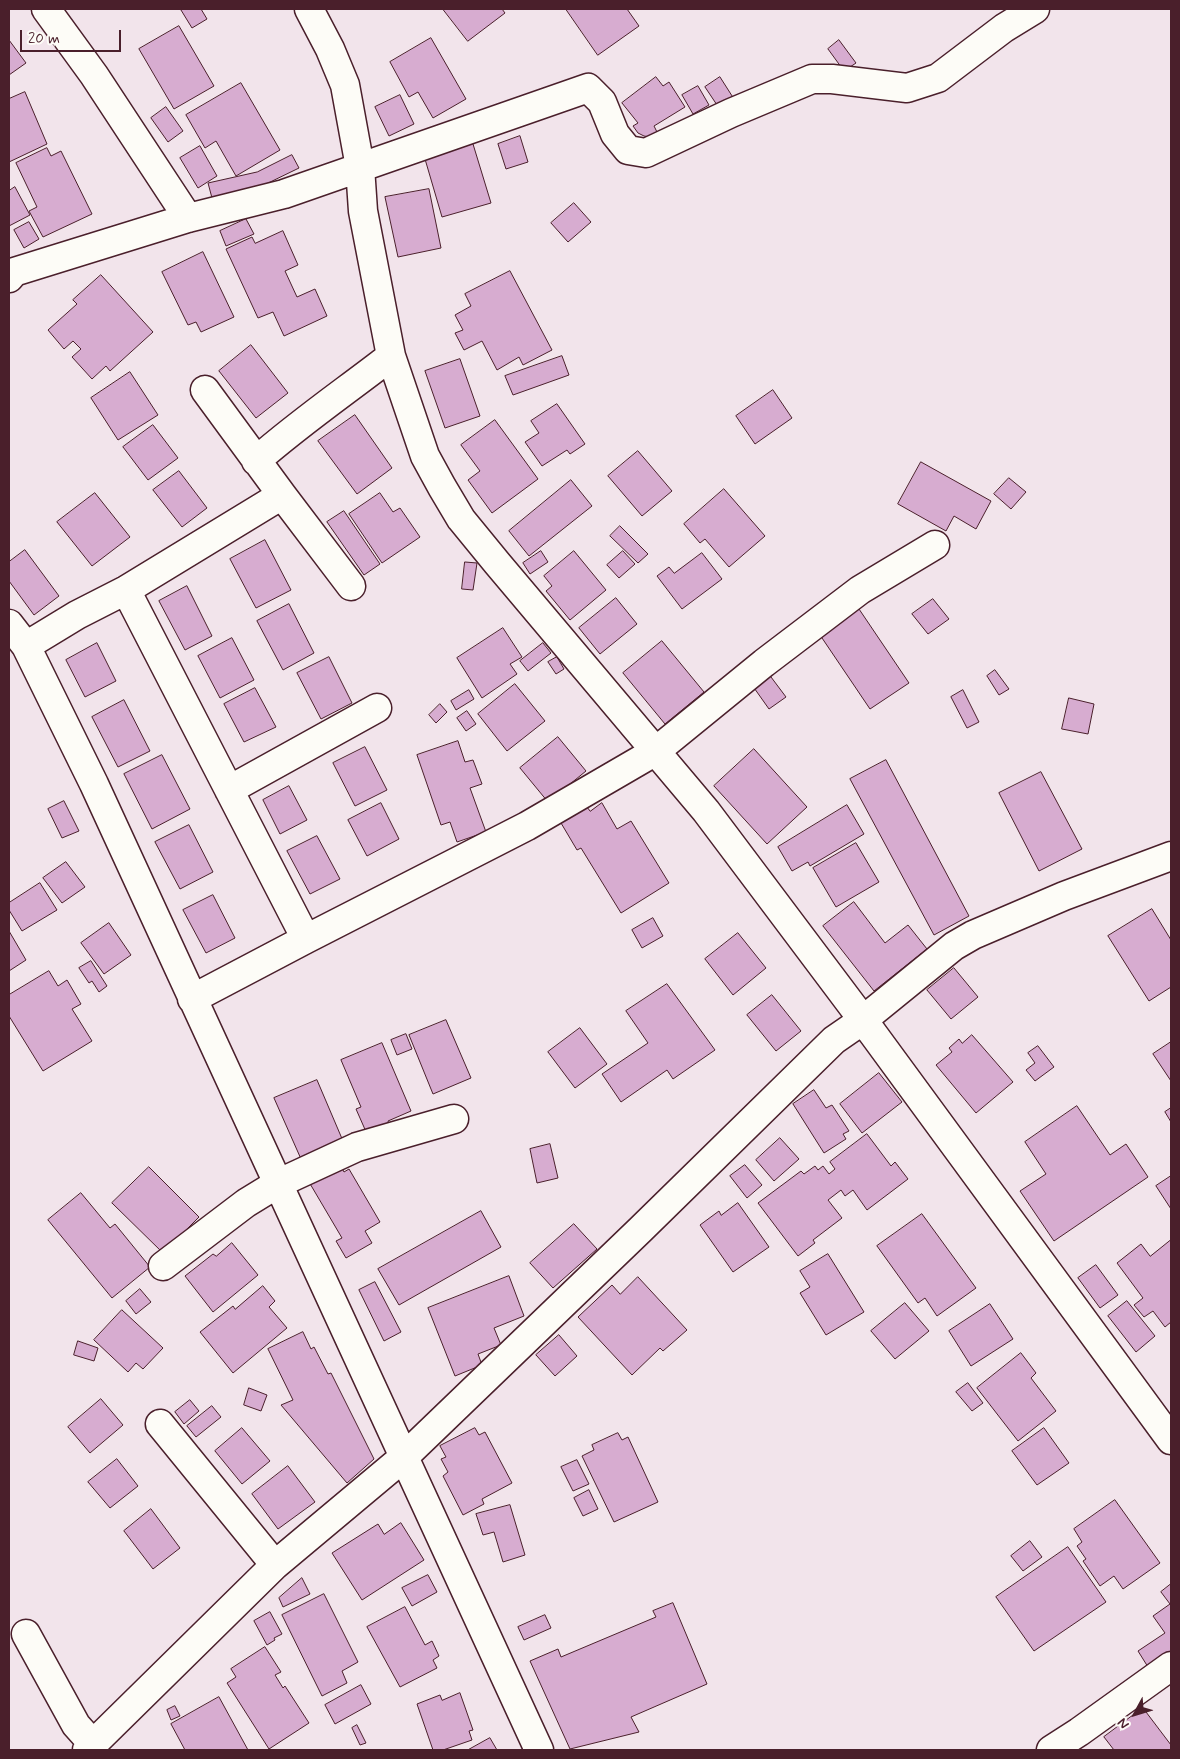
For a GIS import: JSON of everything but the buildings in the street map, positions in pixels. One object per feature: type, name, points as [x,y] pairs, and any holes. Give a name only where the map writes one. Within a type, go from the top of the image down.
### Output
[{"type":"street","points":[[46,9],[94,75],[188,218]]},
{"type":"street","points":[[309,9],[330,49],[345,85],[360,167],[363,210],[391,356],[425,456],[461,519],[706,810],[863,1020],[1171,1440]]},
{"type":"street","points":[[11,270],[188,218],[284,194],[588,88],[602,102],[615,134],[628,150],[646,153],[812,79],[832,79],[907,88],[938,78],[1004,28],[1035,9]]},
{"type":"street","points":[[256,460],[289,432],[391,356]]},
{"type":"street","points":[[205,390],[351,586]]},
{"type":"street","points":[[26,646],[78,615],[126,590],[282,495]]},
{"type":"street","points":[[192,999],[527,826],[656,751],[764,663],[860,590],[935,545]]},
{"type":"street","points":[[126,590],[306,939]]},
{"type":"street","points":[[9,624],[26,646],[94,784],[539,1750]]},
{"type":"street","points":[[229,790],[377,708]]},
{"type":"street","points":[[26,1634],[90,1747],[276,1565],[404,1457],[834,1040],[863,1020],[954,946],[973,935],[1064,896],[1171,856]]},
{"type":"street","points":[[163,1266],[246,1203],[277,1184],[357,1147],[454,1119]]},
{"type":"street","points":[[160,1424],[276,1565]]},
{"type":"street","points":[[1051,1750],[1080,1732],[1171,1666]]}]
